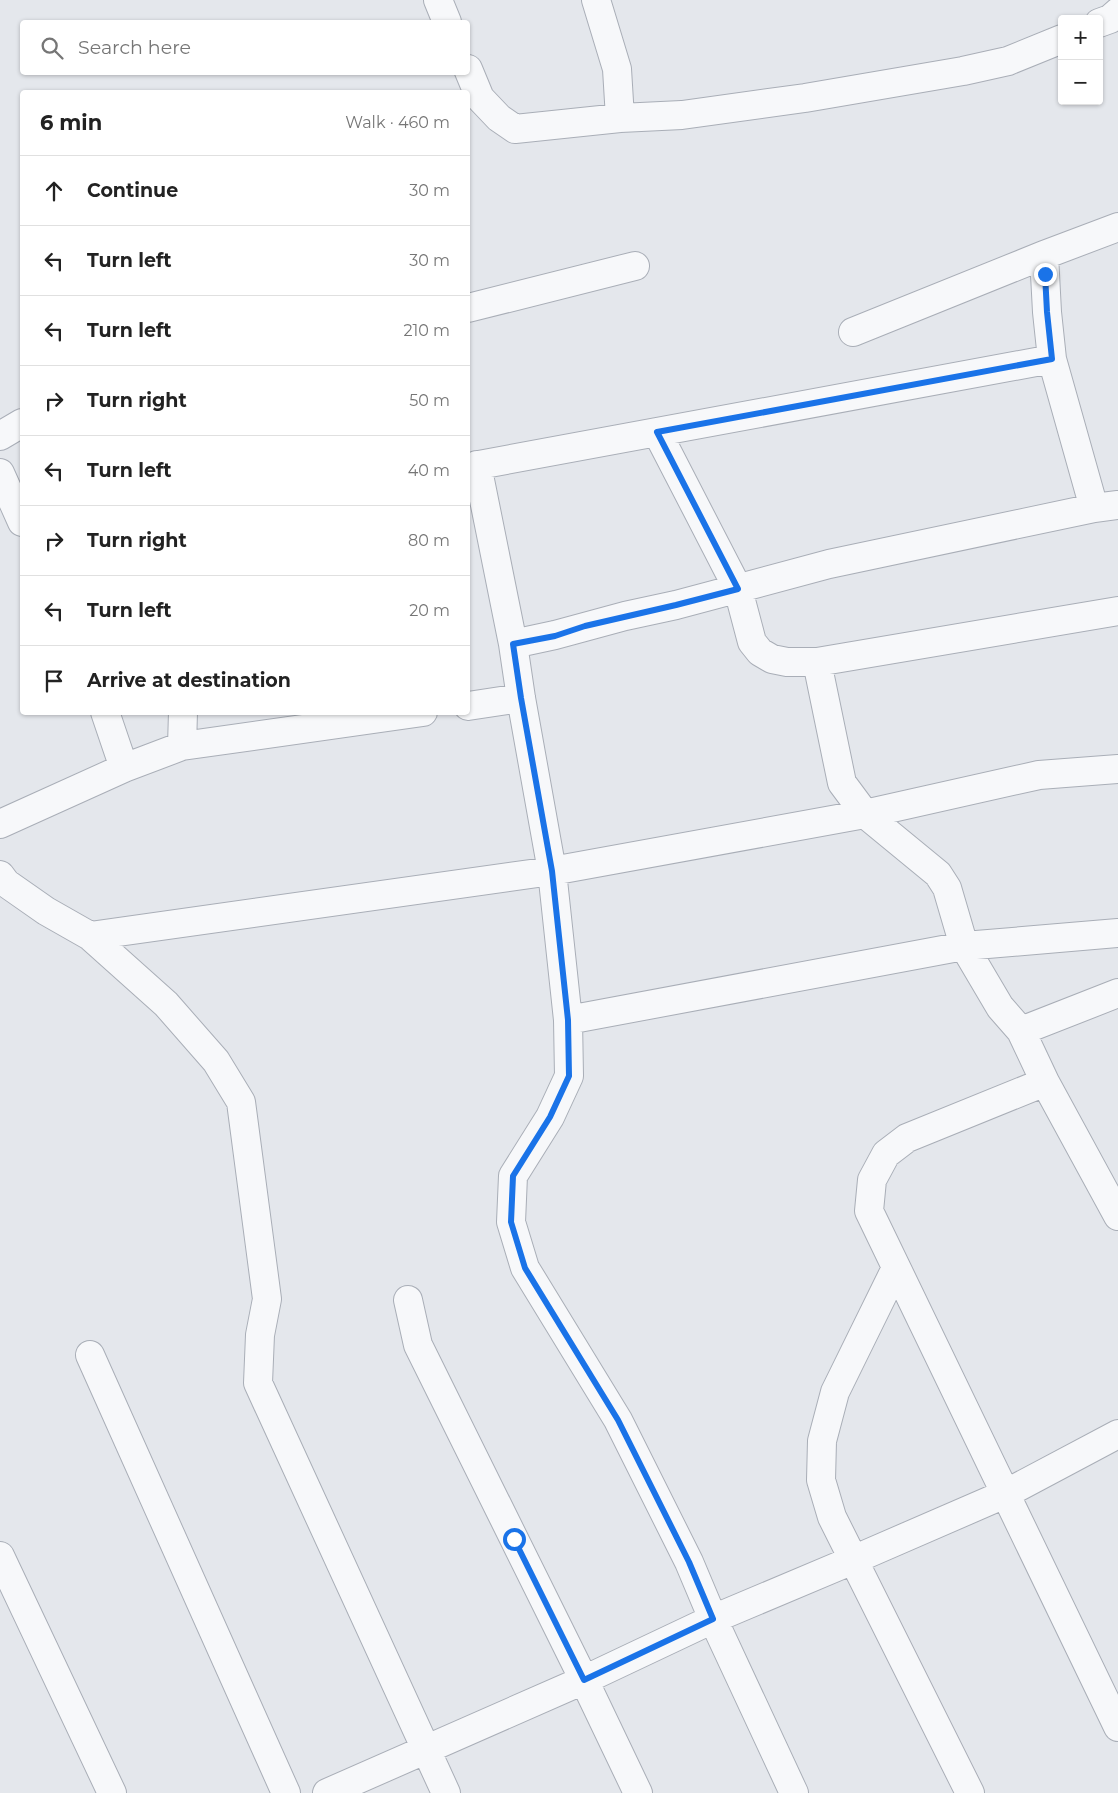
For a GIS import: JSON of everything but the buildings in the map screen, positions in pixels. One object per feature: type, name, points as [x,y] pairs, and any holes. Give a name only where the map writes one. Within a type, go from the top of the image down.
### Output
[{"type":"street","points":[[438,0],[446,20]]},
{"type":"street","points":[[596,0],[616,70],[620,118]]},
{"type":"street","points":[[1103,22],[1110,19],[1118,12]]},
{"type":"street","points":[[470,74],[480,98],[499,118],[515,129],[620,118],[682,115],[777,102],[964,71],[1008,61],[1058,41]]},
{"type":"street","points":[[853,332],[1044,255],[1118,228]]},
{"type":"street","points":[[513,644],[555,636],[585,626],[676,605],[838,562],[1106,507],[1052,359],[1044,255]]},
{"type":"street","points":[[470,307],[635,266]]},
{"type":"street","points":[[794,1793],[713,1619],[689,1562],[618,1420],[525,1268],[511,1222],[513,1176],[550,1117],[569,1076],[568,1020],[552,871],[513,644],[472,466],[1052,359]]},
{"type":"street","points":[[0,436],[20,424]]},
{"type":"street","points":[[657,432],[738,589],[752,642],[760,652],[772,659],[787,662],[817,662],[1118,611]]},
{"type":"street","points":[[0,473],[20,518]]},
{"type":"street","points":[[817,662],[842,783],[865,814],[938,874],[946,888],[964,946],[1000,1007],[1020,1031],[1045,1082],[1118,1216]]},
{"type":"street","points":[[470,706],[521,698]]},
{"type":"street","points":[[106,715],[124,768]]},
{"type":"street","points":[[182,746],[183,715]]},
{"type":"street","points":[[0,824],[124,768],[182,746],[402,715]]},
{"type":"street","points":[[90,936],[552,871],[865,814],[1039,775],[1118,769]]},
{"type":"street","points":[[0,875],[6,883],[46,911],[90,936],[166,1004],[216,1061],[241,1102],[267,1299],[260,1335],[258,1384],[446,1793]]},
{"type":"street","points":[[568,1020],[964,946],[1118,933]]},
{"type":"street","points":[[1020,1031],[1118,993]]},
{"type":"street","points":[[1045,1082],[907,1138],[886,1154],[872,1180],[869,1211],[1118,1727]]},
{"type":"street","points":[[896,1268],[835,1392],[822,1441],[821,1480],[832,1517],[970,1793]]},
{"type":"street","points":[[408,1300],[418,1344],[638,1793]]},
{"type":"street","points":[[90,1354],[286,1793]]},
{"type":"street","points":[[327,1793],[584,1680],[713,1619],[1005,1494],[1118,1434]]},
{"type":"street","points":[[0,1556],[112,1793]]},
{"type":"route","points":[[514,1539],[584,1680],[713,1619],[689,1562],[618,1420],[525,1268],[511,1222],[513,1176],[550,1117],[569,1076],[568,1020],[552,871],[513,644],[555,636],[585,626],[738,589],[657,432],[1052,359],[1045,274]]}]
